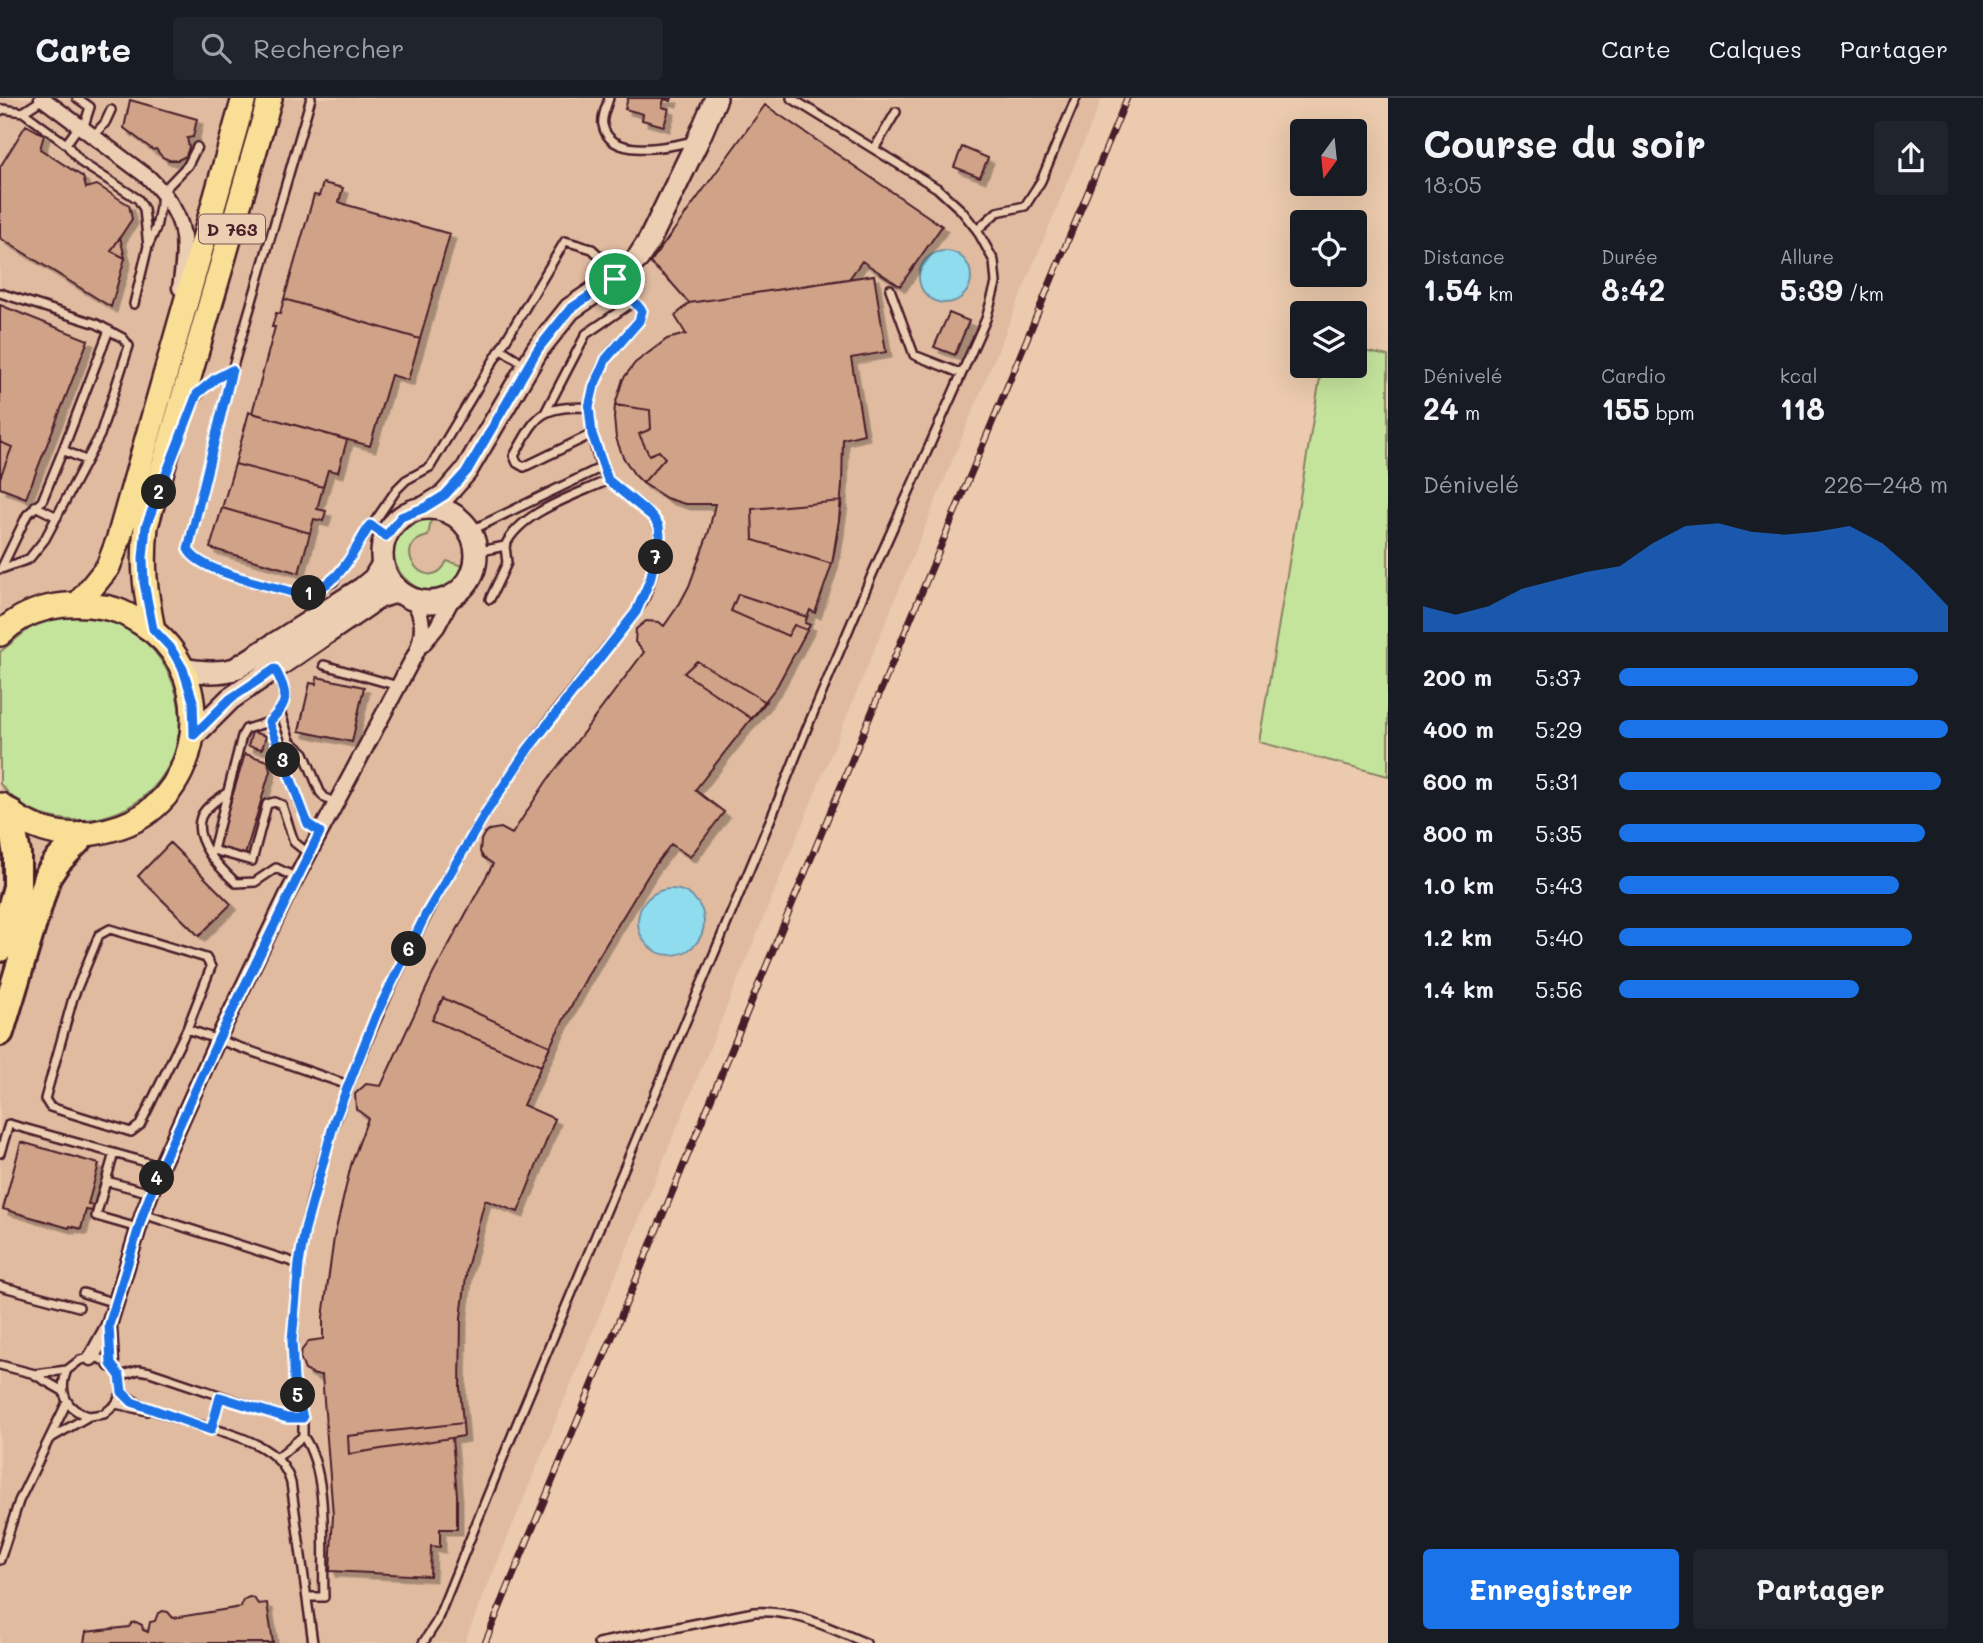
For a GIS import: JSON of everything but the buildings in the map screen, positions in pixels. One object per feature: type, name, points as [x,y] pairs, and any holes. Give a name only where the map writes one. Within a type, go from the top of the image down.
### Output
[{"type":"highway","points":[[0,948],[16,887],[17,855],[5,808]]},
{"type":"highway","points":[[0,1032],[47,877],[57,862],[83,835]]},
{"type":"main road","name":"D 763","points":[[79,603],[108,566],[118,541],[244,98]]},
{"type":"main road","name":"D 763","points":[[153,629],[144,583],[146,526],[270,98]]},
{"type":"main road","points":[[0,635],[9,625],[42,608],[79,603],[118,610],[153,629],[170,647],[183,669],[193,701],[194,735],[185,766],[168,793],[144,815],[115,829],[83,835],[44,830],[5,808]]},
{"type":"street","points":[[43,98],[149,178],[163,191],[180,222],[186,251],[173,348]]},
{"type":"street","points":[[94,1358],[109,1325],[140,1221],[161,1166],[218,1040],[320,832],[417,651],[424,633],[422,617],[386,574],[378,530],[445,495],[467,471],[538,349],[570,309],[617,277],[638,258],[649,241],[716,98]]},
{"type":"street","points":[[194,735],[230,699],[379,597],[407,596],[428,602],[442,601],[454,595],[469,581],[476,562],[468,533],[467,471]]},
{"type":"street","points":[[424,508],[447,512],[468,533]]},
{"type":"street","points":[[183,669],[221,673],[235,668],[363,587],[374,579],[383,564]]},
{"type":"street","points":[[417,651],[437,627],[454,595]]},
{"type":"street","points":[[109,1325],[111,1364]]},
{"type":"lane","points":[[23,112],[43,98]]},
{"type":"lane","points":[[77,98],[91,102],[85,130]]},
{"type":"lane","points":[[307,1597],[324,1597],[324,1521],[313,1449],[303,1436],[303,1418],[294,1380],[292,1340],[299,1264],[317,1179],[348,1085],[376,1015],[426,914],[478,825],[528,749],[644,599],[660,536],[659,526],[653,517],[608,480],[592,434],[589,407],[594,386],[606,359],[639,321],[642,311],[592,249],[565,241],[430,467],[406,480],[378,530],[332,582],[314,592],[299,594],[206,567],[191,557],[188,549],[232,370],[311,98]]},
{"type":"lane","points":[[609,98],[602,121],[604,129],[612,139],[622,145],[639,149],[660,148],[698,140]]},
{"type":"lane","points":[[423,1643],[436,1623],[811,719],[960,373],[986,319],[996,283],[994,261],[977,230],[961,210],[937,188],[791,98]]},
{"type":"lane","points":[[977,230],[997,212],[1025,206],[1041,181],[1076,98]]},
{"type":"lane","points":[[66,144],[85,130],[105,123],[111,110]]},
{"type":"lane","points":[[0,111],[23,112],[66,144],[82,163],[138,199],[144,209],[148,246]]},
{"type":"lane","points":[[874,149],[896,113]]},
{"type":"lane","points":[[134,304],[148,246],[156,228],[163,191],[188,165],[197,147]]},
{"type":"lane","points":[[890,289],[914,355],[960,373]]},
{"type":"lane","points":[[0,293],[108,330],[123,338],[129,346],[100,435],[58,517],[29,559],[0,569]]},
{"type":"lane","points":[[592,434],[524,467],[517,463],[514,456],[546,411],[586,334],[633,302]]},
{"type":"lane","points":[[0,569],[27,515],[42,500],[108,330]]},
{"type":"lane","points":[[501,349],[528,366]]},
{"type":"lane","points":[[188,418],[197,394],[215,379],[232,370]]},
{"type":"lane","points":[[546,411],[564,407],[589,407]]},
{"type":"lane","points":[[146,526],[183,430]]},
{"type":"lane","points":[[63,450],[85,460]]},
{"type":"lane","points":[[468,533],[602,467]]},
{"type":"lane","points":[[490,599],[507,563],[505,547],[511,533],[527,518],[608,480]]},
{"type":"lane","points":[[35,506],[58,517]]},
{"type":"lane","points":[[468,533],[505,547]]},
{"type":"lane","points":[[324,666],[398,686]]},
{"type":"lane","points":[[275,669],[285,688],[285,701],[269,722],[246,729],[242,736],[225,793],[213,850],[252,861],[267,804],[275,802],[282,805],[294,842],[309,854]]},
{"type":"lane","points":[[280,711],[290,741],[304,753],[320,793],[335,803]]},
{"type":"lane","points":[[269,722],[308,824],[320,832]]},
{"type":"lane","points":[[225,793],[211,804],[201,818],[201,836],[213,862],[236,884],[255,882],[276,868],[297,878]]},
{"type":"lane","points":[[110,929],[206,958],[211,967],[187,1029],[140,1125],[131,1132],[50,1108],[45,1098],[62,1034],[73,998],[99,935],[110,929]]},
{"type":"lane","points":[[187,1029],[348,1085]]},
{"type":"lane","points":[[0,1153],[9,1124],[161,1166]]},
{"type":"lane","points":[[114,1153],[96,1216],[140,1221],[299,1264]]},
{"type":"lane","points":[[106,1181],[151,1193]]},
{"type":"lane","points":[[0,1286],[79,1307]]},
{"type":"lane","points":[[83,1293],[116,1303]]},
{"type":"lane","points":[[35,1374],[67,1370],[80,1360],[94,1358],[111,1364],[120,1376],[122,1392],[117,1404],[104,1414],[89,1416],[51,1438]]},
{"type":"lane","points":[[0,1365],[35,1374],[63,1391]]},
{"type":"lane","points":[[67,1370],[63,1380],[67,1402],[73,1409],[89,1416]]},
{"type":"lane","points":[[120,1376],[139,1370],[150,1372],[287,1418],[303,1418]]},
{"type":"lane","points":[[122,1392],[132,1402],[258,1444],[284,1466],[291,1483],[313,1643]]},
{"type":"lane","points":[[211,1430],[220,1397]]},
{"type":"lane","points":[[0,1560],[19,1501],[67,1402]]},
{"type":"lane","points":[[117,1404],[172,1417]]},
{"type":"lane","points":[[277,1458],[303,1436]]},
{"type":"lane","points":[[598,1643],[775,1610],[802,1617],[866,1643]]},
{"type":"shaded area","points":[[0,98],[1102,98],[464,1643],[0,1643]]},
{"type":"green space","points":[[1367,352],[1388,356],[1388,776],[1259,742],[1320,378],[1367,378]]},
{"type":"green space","points":[[423,520],[431,520],[428,536],[416,541],[411,549],[415,566],[422,572],[431,574],[439,571],[447,561],[463,566],[449,585],[433,591],[417,588],[404,578],[395,563],[394,547],[402,532]]},
{"type":"green space","points":[[64,616],[108,621],[132,631],[148,644],[160,659],[177,695],[179,734],[165,772],[137,802],[99,818],[58,819],[38,813],[19,803],[0,784],[0,652],[31,627]]},
{"type":"water","points":[[945,251],[964,258],[971,277],[964,296],[945,303],[926,296],[919,277],[926,258]]},
{"type":"water","points":[[671,889],[694,899],[704,922],[694,945],[671,955],[648,945],[638,922],[648,899]]},
{"type":"railway","points":[[485,1643],[1127,98]]},
{"type":"route","points":[[615,279],[642,311],[639,321],[606,359],[594,386],[589,407],[592,434],[608,480],[653,517],[659,526],[655,562],[644,599],[636,612],[528,749],[464,848],[426,914],[376,1015],[335,1119],[305,1229],[292,1340],[294,1380],[303,1418],[287,1418],[220,1397],[211,1430],[132,1402],[122,1392],[120,1376],[111,1364],[109,1325],[143,1214],[161,1166],[218,1040],[320,832],[308,824],[269,722],[285,701],[285,688],[275,669],[230,699],[211,715],[194,735],[193,701],[183,669],[170,647],[153,629],[144,583],[146,526],[197,394],[215,379],[232,370],[188,549],[191,557],[206,567],[299,594],[314,592],[332,582],[370,525],[386,536],[392,525],[401,517],[424,508],[445,495],[467,471],[538,349],[570,309],[615,279]]}]
